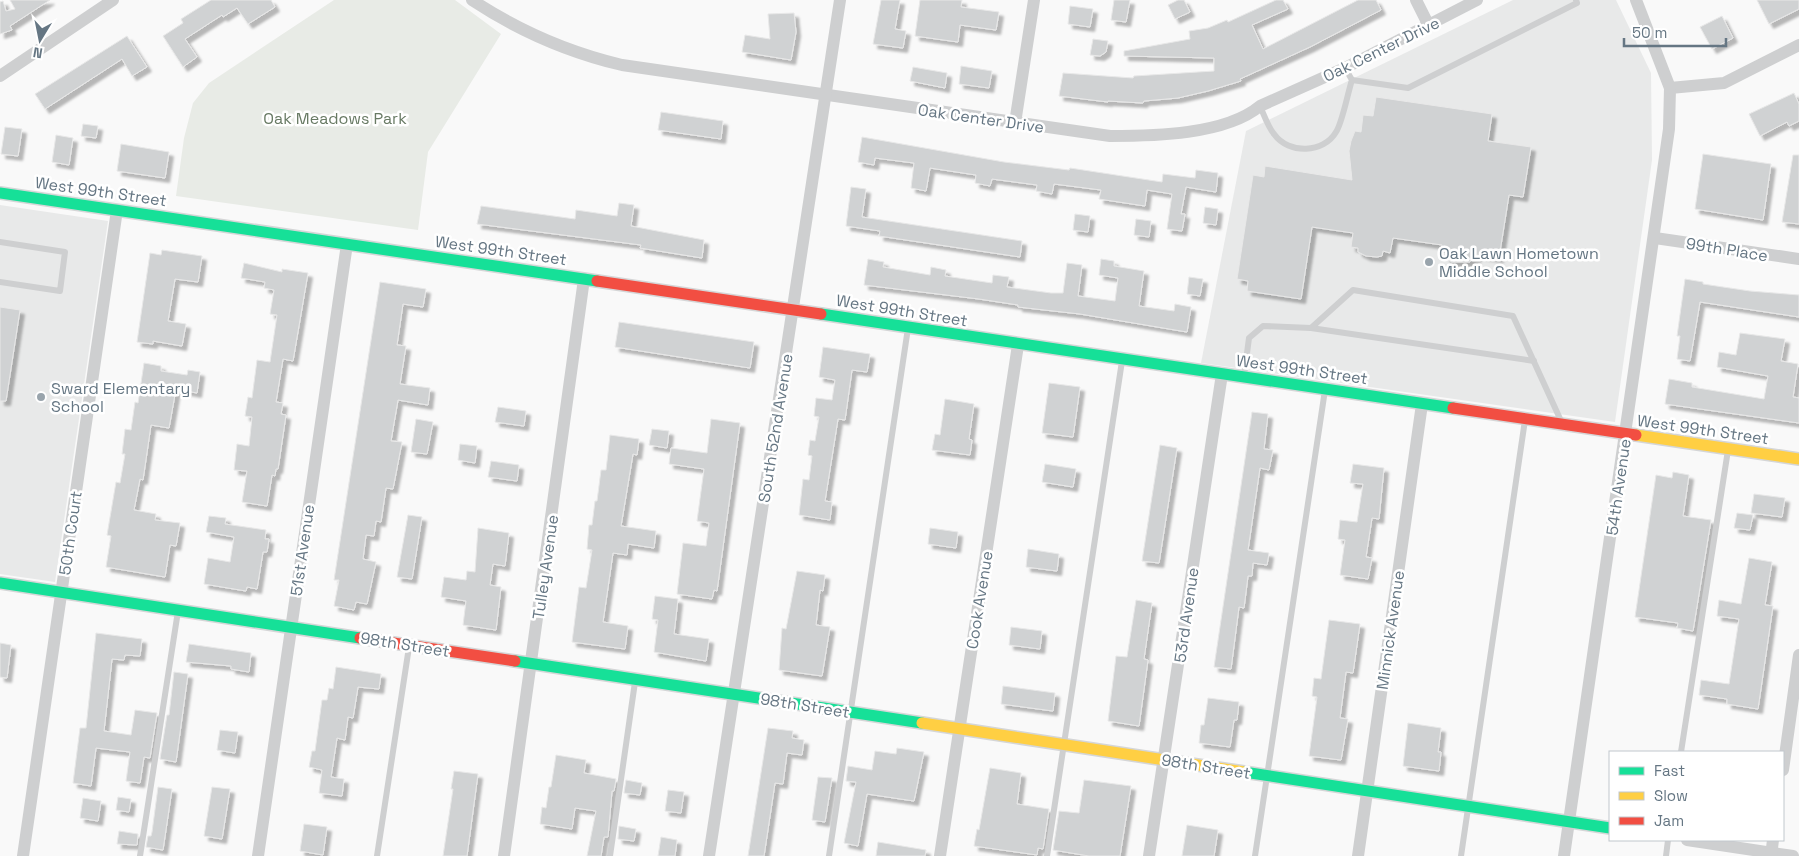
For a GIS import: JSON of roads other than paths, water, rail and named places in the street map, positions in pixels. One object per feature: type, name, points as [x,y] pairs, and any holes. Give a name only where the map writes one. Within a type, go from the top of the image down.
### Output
[{"type":"street","points":[[0,76],[113,0]]},
{"type":"street","name":"Oak Center Drive","points":[[472,0],[516,28],[584,56],[622,65],[1110,136],[1164,136],[1227,122],[1252,113],[1260,106],[1345,68],[1477,0]]},
{"type":"street","name":"South 52nd Avenue","points":[[709,856],[840,0]]},
{"type":"street","points":[[1015,122],[1034,0]]},
{"type":"street","points":[[1416,0],[1429,26]]},
{"type":"street","points":[[1636,0],[1670,88],[1724,84],[1799,45]]},
{"type":"street","name":"54th Avenue","points":[[1564,856],[1655,238],[1670,129],[1670,88]]},
{"type":"street","name":"West 99th Street","points":[[0,193],[1799,459]]},
{"type":"street","name":"50th Court","points":[[23,856],[117,210]]},
{"type":"street","name":"99th Place","points":[[1655,238],[1799,260]]},
{"type":"street","name":"51st Avenue","points":[[258,856],[347,244]]},
{"type":"street","name":"Tulley Avenue","points":[[504,856],[584,278]]},
{"type":"street","name":"Cook Avenue","points":[[940,856],[1018,345]]},
{"type":"street","name":"53rd Avenue","points":[[1149,856],[1222,374]]},
{"type":"street","name":"Minnick Avenue","points":[[1358,856],[1422,404]]},
{"type":"street","name":"98th Street","points":[[0,583],[1609,828]]},
{"type":"street","points":[[1784,763],[1799,655]]},
{"type":"street","points":[[1696,841],[1772,849],[1793,856]]},
{"type":"lane","points":[[1352,80],[1408,88],[1577,2],[1576,0]]},
{"type":"lane","points":[[1260,106],[1274,135],[1291,146],[1314,149],[1329,142],[1338,130],[1352,80],[1345,68]]},
{"type":"lane","points":[[0,242],[65,252],[60,291],[0,282]]},
{"type":"lane","points":[[1311,328],[1353,290],[1513,316],[1563,424]]},
{"type":"lane","points":[[1244,377],[1249,338],[1263,326],[1311,328],[1534,361]]},
{"type":"lane","points":[[829,856],[908,327]]},
{"type":"lane","points":[[1047,856],[1123,360]]},
{"type":"lane","points":[[1255,856],[1325,389]]},
{"type":"lane","points":[[1461,856],[1526,419]]},
{"type":"lane","points":[[1681,751],[1728,449]]},
{"type":"lane","points":[[140,856],[178,610]]},
{"type":"lane","points":[[377,856],[409,645]]},
{"type":"lane","points":[[610,856],[636,680]]},
{"type":"lane","points":[[1666,856],[1668,841]]},
{"type":"place","name":"Oak Lawn Hometown Middle School","points":[[1429,262]]},
{"type":"place","name":"Sward Elementary School","points":[[41,397]]},
{"type":"park label","name":"Oak Meadows Park","points":[[335,118]]}]
